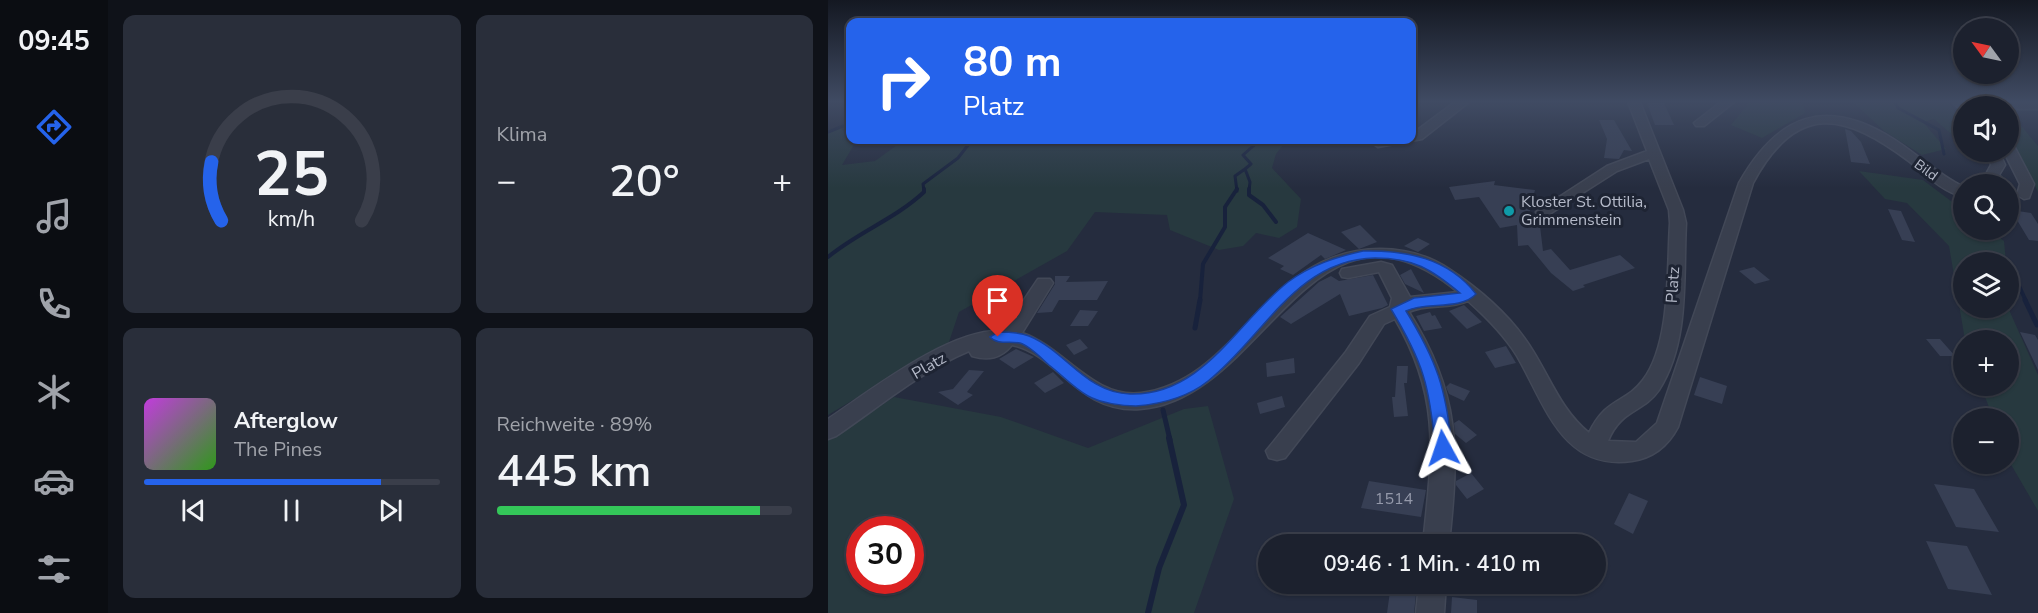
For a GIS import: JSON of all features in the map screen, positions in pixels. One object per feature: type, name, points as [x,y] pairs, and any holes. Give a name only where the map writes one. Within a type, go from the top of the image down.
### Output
[{"type":"street","name":"Platz","points":[[1594,448],[1610,416],[1640,397],[1652,384],[1664,360],[1670,334],[1678,223],[1670,190],[1645,131]]},
{"type":"street","name":"Bild","points":[[1746,183],[1767,150],[1790,131]]},
{"type":"street","name":"Bild","points":[[1872,131],[1953,188]]},
{"type":"street","points":[[1543,212],[1612,170],[1640,156],[1654,154]]},
{"type":"street","points":[[2016,162],[2027,184],[2019,191]]},
{"type":"street","name":"Platz","points":[[828,430],[962,347],[988,338],[1009,337],[1031,343],[1095,393],[1115,399],[1146,400],[1173,393],[1202,377],[1292,286],[1312,272],[1336,261],[1379,254],[1418,259],[1439,269],[1469,294],[1514,336],[1527,355],[1562,423],[1580,441],[1610,452],[1638,451],[1656,441],[1667,427],[1746,183]]},
{"type":"street","points":[[1348,273],[1381,267],[1386,269],[1401,298],[1398,309],[1425,358],[1439,401],[1443,448],[1437,534]]},
{"type":"street","points":[[979,351],[996,351],[1009,337],[1044,283]]},
{"type":"street","points":[[1277,451],[1352,358],[1377,320],[1414,302],[1459,299],[1469,294]]},
{"type":"street","points":[[1430,613],[1432,594]]},
{"type":"shaded area","points":[[828,131],[846,132],[846,144],[854,144],[842,165],[875,161],[898,144],[1284,144],[1276,154],[1272,168],[1301,199],[1297,227],[1279,238],[1256,233],[1243,246],[1219,250],[1170,230],[1167,215],[1095,212],[1067,251],[959,312],[949,342],[828,415]]},
{"type":"shaded area","points":[[1744,131],[1775,131],[1762,138]]},
{"type":"shaded area","points":[[1884,131],[1930,131],[1946,149],[1922,155]]},
{"type":"shaded area","points":[[2019,131],[2025,131],[2038,146],[2038,192],[2019,153]]},
{"type":"shaded area","points":[[1859,171],[1923,180],[1953,202],[1953,240],[2003,240],[2005,252],[1953,252],[1953,270],[1949,246],[1907,203],[1885,199]]},
{"type":"shaded area","points":[[1961,318],[2013,318],[2018,330],[1963,330]]},
{"type":"shaded area","points":[[2019,332],[2038,375],[2038,511],[2017,474],[2019,474],[2019,408],[1989,408],[1985,396],[2019,396]]},
{"type":"shaded area","points":[[894,397],[1001,417],[1088,448],[1184,409],[1208,406],[1234,499],[1194,613],[828,613],[828,440]]},
{"type":"building","points":[[1603,131],[1620,131],[1632,151],[1624,150],[1619,159],[1604,158],[1607,139]]},
{"type":"building","points":[[1845,131],[1851,131],[1861,142],[1870,164],[1851,162]]},
{"type":"building","points":[[1495,181],[1494,185],[1535,190],[1526,226],[1540,226],[1543,251],[1551,249],[1570,270],[1620,255],[1635,268],[1583,285],[1585,287],[1573,291],[1551,273],[1528,245],[1518,246],[1517,225],[1500,228],[1479,197],[1455,200],[1449,187]]},
{"type":"building","points":[[1888,209],[1901,211],[1915,242],[1902,240]]},
{"type":"building","points":[[2019,211],[2031,213],[2038,224],[2038,241],[2029,240],[2019,223]]},
{"type":"building","points":[[1360,225],[1377,242],[1359,249],[1341,232]]},
{"type":"building","points":[[1308,233],[1346,250],[1325,259],[1321,255],[1293,275],[1280,269],[1284,266],[1268,258]]},
{"type":"building","points":[[1418,238],[1430,244],[1418,252],[1404,246]]},
{"type":"building","points":[[1754,267],[1770,280],[1755,284],[1739,271]]},
{"type":"building","points":[[1411,269],[1424,293],[1405,284],[1400,275]]},
{"type":"building","points":[[1373,275],[1388,305],[1382,308],[1349,316],[1340,294],[1291,324],[1280,317],[1319,282],[1331,276],[1339,281]]},
{"type":"building","points":[[1055,276],[1070,276],[1066,282],[1108,281],[1097,300],[1059,300],[1052,312],[1037,313],[1055,284]]},
{"type":"building","points":[[1464,305],[1482,322],[1467,329],[1449,311]]},
{"type":"building","points":[[1080,310],[1098,311],[1088,326],[1070,326]]},
{"type":"building","points":[[1430,312],[1432,316],[1435,315],[1442,328],[1424,331],[1416,316]]},
{"type":"building","points":[[1012,313],[1005,325],[988,326],[995,314]]},
{"type":"building","points":[[2020,332],[2035,335],[2038,340],[2038,370]]},
{"type":"building","points":[[1080,339],[1088,348],[1074,355],[1066,345]]},
{"type":"building","points":[[1926,339],[1940,339],[1953,354],[1953,356],[1940,356]]},
{"type":"building","points":[[1506,346],[1516,363],[1495,368],[1485,352]]},
{"type":"building","points":[[1016,349],[1034,357],[1014,369],[999,359]]},
{"type":"building","points":[[1294,358],[1295,373],[1267,377],[1266,363]]},
{"type":"building","points":[[1397,366],[1408,366],[1407,383],[1404,383],[1408,416],[1394,417],[1392,397],[1395,397]]},
{"type":"building","points":[[969,370],[984,371],[967,392],[973,395],[958,405],[938,392],[953,389]]},
{"type":"building","points":[[1053,372],[1064,383],[1045,393],[1034,383]]},
{"type":"building","points":[[1700,377],[1727,386],[1722,404],[1694,395]]},
{"type":"building","points":[[1450,383],[1470,391],[1464,401],[1449,394],[1446,387]]},
{"type":"building","points":[[1282,396],[1285,407],[1260,414],[1257,403]]},
{"type":"building","points":[[1459,420],[1477,435],[1466,443],[1455,434],[1454,423]]},
{"type":"building","points":[[1471,473],[1484,489],[1467,499],[1456,485],[1456,481]]},
{"type":"building","points":[[1369,481],[1426,490],[1421,517],[1361,508]]},
{"type":"building","points":[[1934,484],[1974,489],[1999,532],[1956,527]]},
{"type":"building","points":[[1629,493],[1648,501],[1633,534],[1614,524]]},
{"type":"building","points":[[1926,541],[1967,546],[1992,595],[1948,589]]},
{"type":"building","points":[[1390,594],[1416,594],[1414,613],[1387,613]]},
{"type":"building","points":[[1452,597],[1477,600],[1477,613],[1451,613]]},
{"type":"waterway","points":[[1939,131],[1944,154]]},
{"type":"waterway","points":[[924,191],[923,184],[958,158],[969,144]]},
{"type":"waterway","points":[[1245,169],[1251,164],[1243,155],[1255,144]]},
{"type":"waterway","points":[[1237,189],[1235,176],[1245,169]]},
{"type":"waterway","points":[[1245,169],[1250,182],[1249,191]]},
{"type":"waterway","points":[[1200,301],[1203,264],[1225,227],[1225,207],[1237,189]]},
{"type":"waterway","points":[[828,257],[913,202],[924,191]]},
{"type":"waterway","points":[[1249,191],[1249,195],[1263,205],[1276,222]]},
{"type":"waterway","points":[[2019,286],[2026,301]]},
{"type":"waterway","points":[[1195,328],[1200,300]]},
{"type":"waterway","points":[[2025,300],[2037,325]]},
{"type":"waterway","points":[[1163,410],[1170,440]]},
{"type":"waterway","points":[[1148,613],[1159,568],[1184,505],[1169,438]]},
{"type":"place","name":"Kloster St. Ottilia, Grimmenstein","points":[[1509,211]]},
{"type":"route","points":[[998,337],[1022,338],[1031,343],[1095,393],[1115,399],[1136,401],[1155,399],[1188,386],[1212,369],[1269,308],[1292,286],[1312,272],[1336,261],[1363,255],[1393,254],[1418,259],[1439,269],[1469,294],[1459,299],[1414,302],[1398,309],[1417,341],[1432,375],[1439,401],[1443,448]]}]
